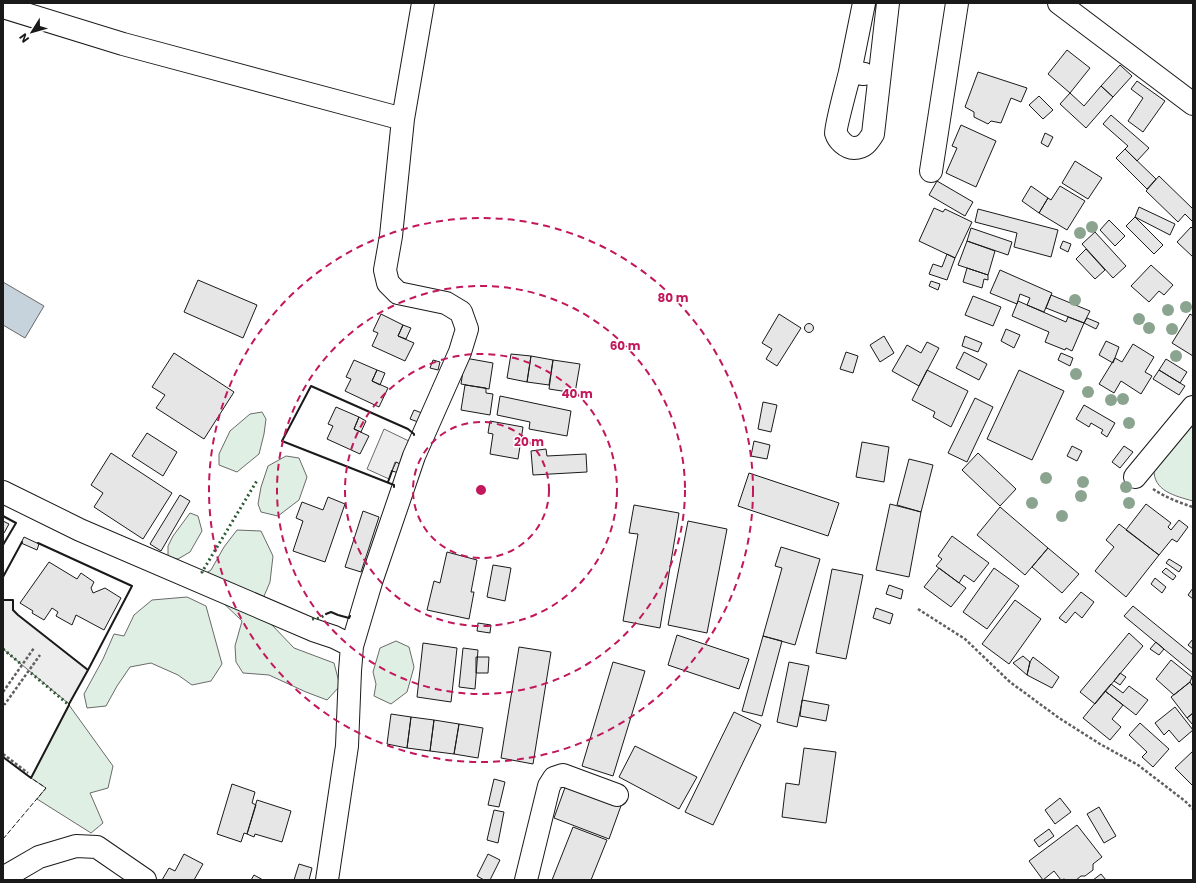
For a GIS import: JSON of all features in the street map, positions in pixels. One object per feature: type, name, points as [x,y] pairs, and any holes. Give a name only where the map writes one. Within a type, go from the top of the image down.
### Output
[{"type":"street","points":[[327,880],[346,746],[352,646],[371,582],[414,456],[460,352],[467,329],[461,312],[446,303],[398,293],[388,283],[386,270],[403,119],[423,3]]},
{"type":"street","points":[[864,3],[836,131],[841,142],[851,148],[859,148],[867,144],[873,134],[888,3]]},
{"type":"street","points":[[931,171],[957,3]]},
{"type":"street","points":[[1059,3],[1193,104]]},
{"type":"street","points":[[3,7],[123,44],[403,119]]},
{"type":"street","points":[[850,72],[879,76]]},
{"type":"street","points":[[1135,476],[1193,406]]},
{"type":"street","points":[[3,492],[80,530],[314,630],[334,637],[352,646]]},
{"type":"street","points":[[526,880],[549,786],[554,778],[563,775],[617,795]]},
{"type":"street","points":[[3,878],[39,857],[76,846],[97,847],[145,880]]},
{"type":"path","points":[[1135,476],[1158,492],[1193,507]]},
{"type":"path","points":[[918,609],[965,639],[1010,682],[1059,718],[1100,744],[1138,765],[1185,801],[1193,809]]},
{"type":"path","points":[[3,692],[34,648]]},
{"type":"path","points":[[3,704],[5,704],[40,655]]},
{"type":"path","points":[[3,754],[28,773]]},
{"type":"green space","points":[[262,412],[266,419],[259,454],[237,472],[219,465],[219,454],[230,431],[250,414]]},
{"type":"green space","points":[[1193,421],[1193,501],[1172,494],[1161,487],[1157,483],[1154,469]]},
{"type":"green space","points":[[286,456],[299,458],[307,477],[299,500],[278,516],[261,512],[258,504],[261,487],[268,466]]},
{"type":"green space","points":[[190,513],[198,516],[202,531],[190,552],[178,559],[168,557],[168,546],[173,536]]},
{"type":"green space","points":[[237,530],[261,531],[273,556],[270,582],[256,615],[272,625],[294,648],[334,663],[340,686],[327,700],[269,675],[243,673],[236,662],[235,646],[242,621],[216,596],[203,575],[211,570],[224,547]]},
{"type":"green space","points":[[187,597],[206,606],[222,664],[211,681],[192,685],[178,675],[151,663],[130,667],[106,706],[87,708],[84,694],[103,659],[114,634],[124,636],[134,615],[152,600]]},
{"type":"green space","points":[[396,641],[409,647],[414,667],[407,692],[391,704],[374,696],[376,684],[373,672],[380,648]]},
{"type":"green space","points":[[69,705],[113,766],[108,788],[90,793],[103,823],[91,833],[37,799],[46,788],[31,778]]},
{"type":"shaded area","points":[[3,282],[44,306],[25,338],[3,325]]},
{"type":"shaded area","points":[[384,429],[411,442],[402,465],[395,462],[389,479],[367,469]]},
{"type":"shaded area","points":[[3,600],[13,600],[13,610],[18,615],[88,670],[69,704],[3,649]]},
{"type":"building","points":[[1067,50],[1090,68],[1070,93],[1048,74]]},
{"type":"building","points":[[1120,65],[1132,76],[1113,97],[1101,86]]},
{"type":"building","points":[[978,72],[1027,88],[1021,102],[1011,98],[1001,123],[991,121],[988,124],[974,117],[974,112],[965,107]]},
{"type":"building","points":[[1137,81],[1165,101],[1143,132],[1128,121],[1143,98],[1131,89]]},
{"type":"building","points":[[1101,86],[1113,97],[1086,128],[1060,104],[1070,93],[1084,106]]},
{"type":"building","points":[[1039,96],[1053,110],[1043,119],[1029,105]]},
{"type":"building","points":[[1111,115],[1149,148],[1137,161],[1125,149],[1128,146],[1103,124]]},
{"type":"building","points":[[961,125],[996,141],[976,187],[946,173],[957,148],[952,146]]},
{"type":"building","points":[[1045,133],[1053,137],[1048,147],[1041,143]]},
{"type":"building","points":[[1125,149],[1156,179],[1147,189],[1116,158]]},
{"type":"building","points":[[1075,161],[1102,178],[1088,199],[1062,183]]},
{"type":"building","points":[[1159,176],[1193,209],[1193,222],[1185,214],[1178,222],[1146,191]]},
{"type":"building","points":[[937,181],[973,202],[965,216],[929,195]]},
{"type":"building","points":[[1031,186],[1048,198],[1039,213],[1022,201]]},
{"type":"building","points":[[1060,186],[1085,201],[1067,230],[1039,213],[1048,198],[1051,200]]},
{"type":"building","points":[[1139,207],[1175,224],[1170,235],[1135,217]]},
{"type":"building","points":[[934,208],[943,212],[945,209],[972,222],[955,258],[919,241]]},
{"type":"building","points":[[978,209],[1058,230],[1051,257],[1014,247],[1017,233],[975,222]]},
{"type":"building","points":[[1135,217],[1163,245],[1154,254],[1126,226]]},
{"type":"building","points":[[1109,220],[1125,236],[1115,246],[1100,230]]},
{"type":"building","points":[[1191,227],[1193,229],[1193,257],[1177,242]]},
{"type":"building","points":[[971,228],[1012,242],[1008,255],[967,241]]},
{"type":"building","points":[[1095,232],[1126,266],[1113,278],[1082,244]]},
{"type":"building","points":[[967,241],[995,251],[988,275],[958,265]]},
{"type":"building","points":[[1063,241],[1071,244],[1068,252],[1060,248]]},
{"type":"building","points":[[1086,249],[1105,270],[1095,279],[1076,259]]},
{"type":"building","points":[[947,254],[955,258],[947,280],[929,274],[933,264],[942,267]]},
{"type":"building","points":[[1151,265],[1173,285],[1164,295],[1159,291],[1149,302],[1131,286]]},
{"type":"building","points":[[967,268],[988,275],[988,280],[984,279],[982,288],[963,282]]},
{"type":"building","points":[[1000,270],[1052,293],[1044,312],[1027,305],[1030,298],[1020,294],[1017,304],[990,293]]},
{"type":"building","points":[[198,280],[257,305],[243,338],[184,312]]},
{"type":"building","points":[[931,281],[940,284],[938,290],[929,286]]},
{"type":"building","points":[[1051,295],[1090,311],[1084,323],[1046,308]]},
{"type":"building","points":[[973,296],[1001,307],[993,326],[965,315]]},
{"type":"building","points":[[1018,301],[1066,322],[1068,317],[1084,323],[1072,351],[1066,348],[1065,350],[1045,342],[1049,332],[1012,316]]},
{"type":"building","points":[[381,314],[403,325],[398,336],[414,343],[405,361],[372,346],[378,333],[373,331]]},
{"type":"building","points":[[779,314],[801,328],[777,366],[766,359],[772,349],[762,343]]},
{"type":"building","points":[[1190,314],[1193,316],[1193,356],[1172,343]]},
{"type":"building","points":[[1087,318],[1099,323],[1096,329],[1084,323]]},
{"type":"building","points":[[809,323],[814,328],[809,333],[804,328]]},
{"type":"building","points":[[403,325],[411,328],[406,339],[398,336]]},
{"type":"building","points":[[1006,329],[1020,335],[1014,348],[1001,341]]},
{"type":"building","points":[[884,336],[894,353],[880,362],[870,345]]},
{"type":"building","points":[[965,336],[982,343],[978,352],[962,346]]},
{"type":"building","points":[[1106,341],[1119,347],[1113,363],[1099,355]]},
{"type":"building","points":[[927,342],[939,348],[919,386],[892,371],[907,345],[921,353]]},
{"type":"building","points":[[1133,344],[1154,357],[1145,372],[1152,376],[1141,394],[1121,381],[1114,393],[1099,384],[1115,358],[1122,362]]},
{"type":"building","points":[[846,352],[858,356],[853,373],[840,369]]},
{"type":"building","points":[[964,352],[987,364],[979,380],[956,368]]},
{"type":"building","points":[[174,353],[234,392],[204,439],[156,408],[165,395],[152,387]]},
{"type":"building","points":[[1061,353],[1073,358],[1070,366],[1058,360]]},
{"type":"building","points":[[511,354],[531,356],[527,382],[507,378]]},
{"type":"building","points":[[531,356],[553,360],[549,385],[527,382]]},
{"type":"building","points":[[465,358],[493,363],[489,389],[461,384]]},
{"type":"building","points":[[1166,359],[1187,372],[1180,383],[1159,370]]},
{"type":"building","points":[[354,360],[377,370],[372,381],[388,388],[379,407],[345,391],[351,379],[346,377]]},
{"type":"building","points":[[433,360],[440,362],[438,370],[430,368]]},
{"type":"building","points":[[553,360],[580,364],[575,393],[549,389]]},
{"type":"building","points":[[377,370],[385,373],[380,385],[372,381]]},
{"type":"building","points":[[927,370],[968,391],[951,427],[933,417],[935,412],[912,400]]},
{"type":"building","points":[[1019,370],[1064,391],[1032,460],[987,439]]},
{"type":"building","points":[[1159,370],[1185,386],[1179,395],[1153,379]]},
{"type":"building","points":[[465,385],[486,388],[486,393],[493,394],[490,415],[461,410]]},
{"type":"building","points":[[500,396],[571,411],[567,436],[529,429],[530,422],[497,415]]},
{"type":"building","points":[[975,398],[993,407],[967,462],[948,453]]},
{"type":"building","points":[[763,402],[777,405],[771,432],[758,429]]},
{"type":"building","points":[[1084,405],[1115,423],[1107,437],[1101,433],[1103,430],[1091,423],[1089,427],[1076,419]]},
{"type":"building","points":[[336,407],[359,417],[354,429],[369,436],[360,454],[327,439],[333,426],[328,424]]},
{"type":"building","points":[[414,410],[422,413],[418,422],[410,419]]},
{"type":"building","points":[[359,417],[366,421],[361,432],[354,429]]},
{"type":"building","points":[[490,421],[523,427],[518,459],[490,454],[493,434],[488,433]]},
{"type":"building","points":[[147,433],[177,452],[163,476],[132,456]]},
{"type":"building","points":[[754,441],[770,445],[767,459],[751,456]]},
{"type":"building","points":[[862,442],[889,447],[884,482],[856,477]]},
{"type":"building","points":[[1072,446],[1082,451],[1077,461],[1067,456]]},
{"type":"building","points":[[1124,446],[1133,452],[1120,468],[1112,462]]},
{"type":"building","points":[[546,449],[547,456],[586,454],[587,472],[533,475],[531,451]]},
{"type":"building","points":[[111,453],[172,493],[143,539],[94,507],[103,493],[91,485]]},
{"type":"building","points":[[978,453],[1016,489],[1000,506],[962,470]]},
{"type":"building","points":[[909,459],[933,465],[921,512],[897,505]]},
{"type":"building","points":[[396,462],[402,465],[399,473],[392,471]]},
{"type":"building","points":[[749,473],[839,503],[828,536],[738,506]]},
{"type":"building","points":[[180,495],[190,501],[161,551],[150,544]]},
{"type":"building","points":[[328,497],[345,504],[325,562],[293,551],[303,521],[296,518],[302,502],[323,510]]},
{"type":"building","points":[[890,504],[921,512],[909,577],[876,570]]},
{"type":"building","points":[[1146,504],[1171,523],[1168,527],[1171,530],[1179,520],[1188,527],[1177,542],[1172,539],[1159,555],[1126,530]]},
{"type":"building","points":[[634,505],[679,513],[660,628],[623,621],[638,534],[629,533]]},
{"type":"building","points":[[1000,507],[1048,548],[1025,575],[977,535]]},
{"type":"building","points":[[363,511],[379,517],[361,572],[345,567]]},
{"type":"building","points":[[3,521],[9,524],[4,533],[3,532]]},
{"type":"building","points":[[688,521],[727,529],[707,633],[668,625]]},
{"type":"building","points":[[1119,524],[1159,555],[1126,597],[1095,571],[1114,547],[1106,540]]},
{"type":"building","points":[[952,536],[989,563],[974,582],[964,575],[959,583],[936,566],[942,559],[938,556]]},
{"type":"building","points":[[24,537],[39,544],[37,550],[21,543]]},
{"type":"building","points":[[781,547],[820,559],[795,645],[763,636],[782,568],[775,566]]},
{"type":"building","points":[[1048,548],[1079,574],[1062,593],[1032,567]]},
{"type":"building","points":[[447,552],[477,560],[471,592],[474,592],[469,619],[427,610],[434,581],[440,583]]},
{"type":"building","points":[[1169,559],[1182,567],[1179,572],[1166,563]]},
{"type":"building","points":[[49,562],[77,579],[81,573],[94,582],[91,588],[93,593],[105,588],[121,598],[104,630],[76,615],[72,625],[56,616],[58,612],[52,608],[44,620],[32,613],[33,611],[20,603]]},
{"type":"building","points":[[493,565],[511,568],[505,601],[487,597]]},
{"type":"building","points":[[939,568],[966,588],[951,607],[924,587]]},
{"type":"building","points":[[994,568],[1019,586],[987,629],[963,612]]},
{"type":"building","points":[[1166,568],[1176,576],[1173,580],[1162,572]]},
{"type":"building","points":[[832,569],[863,575],[846,659],[816,653]]},
{"type":"building","points":[[1155,578],[1166,587],[1162,593],[1151,584]]},
{"type":"building","points":[[889,585],[903,590],[901,599],[886,594]]},
{"type":"building","points":[[1193,588],[1193,599],[1188,595]]},
{"type":"building","points":[[1081,592],[1094,602],[1082,618],[1075,612],[1066,623],[1059,618]]},
{"type":"building","points":[[1015,600],[1041,619],[1009,664],[982,644]]},
{"type":"building","points":[[1133,606],[1193,655],[1193,673],[1124,616]]},
{"type":"building","points":[[876,608],[893,614],[890,624],[873,618]]},
{"type":"building","points":[[478,623],[491,625],[490,633],[477,631]]},
{"type":"building","points":[[1129,633],[1143,646],[1095,704],[1080,692]]},
{"type":"building","points":[[677,635],[749,659],[739,689],[668,665]]},
{"type":"building","points":[[763,636],[782,641],[762,716],[742,711]]},
{"type":"building","points":[[1193,639],[1193,649],[1188,645]]},
{"type":"building","points":[[1156,642],[1164,649],[1159,655],[1150,649]]},
{"type":"building","points":[[423,643],[457,648],[451,702],[417,697]]},
{"type":"building","points":[[519,647],[551,652],[533,764],[501,758]]},
{"type":"building","points":[[463,648],[478,650],[475,689],[459,687]]},
{"type":"building","points":[[1023,656],[1030,662],[1027,675],[1013,663]]},
{"type":"building","points":[[476,657],[489,657],[488,673],[476,673]]},
{"type":"building","points":[[1033,657],[1059,677],[1052,688],[1027,675],[1030,662]]},
{"type":"building","points":[[1171,660],[1192,677],[1190,682],[1174,695],[1156,679]]},
{"type":"building","points":[[613,662],[645,671],[613,776],[582,766]]},
{"type":"building","points":[[789,662],[809,666],[797,727],[777,722]]},
{"type":"building","points":[[1120,673],[1126,677],[1120,685],[1114,681]]},
{"type":"building","points":[[1190,682],[1193,687],[1193,713],[1187,718],[1171,697]]},
{"type":"building","points":[[1111,684],[1123,693],[1129,686],[1148,700],[1136,715],[1105,691]]},
{"type":"building","points":[[1105,691],[1123,705],[1112,719],[1121,727],[1110,740],[1083,718]]},
{"type":"building","points":[[802,700],[829,705],[826,721],[800,716]]},
{"type":"building","points":[[1175,707],[1193,730],[1179,742],[1169,730],[1164,735],[1155,723]]},
{"type":"building","points":[[734,712],[761,725],[713,825],[685,812]]},
{"type":"building","points":[[1193,713],[1193,725],[1187,718]]},
{"type":"building","points":[[391,714],[411,717],[407,748],[387,744]]},
{"type":"building","points":[[411,717],[434,720],[430,751],[407,748]]},
{"type":"building","points":[[434,720],[459,724],[454,754],[430,751]]},
{"type":"building","points":[[1140,723],[1169,749],[1153,767],[1142,757],[1147,752],[1129,735]]},
{"type":"building","points":[[459,724],[483,728],[478,758],[454,754]]},
{"type":"building","points":[[635,746],[697,777],[679,809],[619,777]]},
{"type":"building","points":[[804,748],[836,752],[826,823],[782,817],[786,783],[799,785]]},
{"type":"building","points":[[1193,751],[1193,786],[1175,768]]},
{"type":"building","points":[[494,779],[505,782],[499,807],[488,805]]},
{"type":"building","points":[[567,782],[622,803],[609,839],[554,818]]},
{"type":"building","points":[[232,784],[255,792],[252,803],[256,805],[247,834],[244,833],[241,842],[217,834]]},
{"type":"building","points":[[1060,798],[1071,812],[1055,824],[1045,810]]},
{"type":"building","points":[[257,800],[291,811],[282,842],[255,834],[254,837],[247,834]]},
{"type":"building","points":[[1099,807],[1116,836],[1104,843],[1087,814]]},
{"type":"building","points":[[494,810],[504,812],[498,843],[487,840]]},
{"type":"building","points":[[1077,825],[1102,857],[1093,864],[1093,870],[1076,880],[1061,880],[1054,871],[1043,880],[1029,861]]},
{"type":"building","points":[[573,827],[607,840],[591,880],[552,880]]},
{"type":"building","points":[[1049,829],[1054,836],[1039,847],[1034,840]]},
{"type":"building","points":[[184,854],[203,864],[194,880],[162,880],[169,868],[175,871]]},
{"type":"building","points":[[488,854],[500,860],[490,880],[484,880],[477,876]]},
{"type":"building","points":[[299,864],[312,868],[309,880],[294,880]]},
{"type":"building","points":[[1101,874],[1106,880],[1093,880]]},
{"type":"building","points":[[254,875],[263,880],[251,880]]},
{"type":"hedge","points":[[203,573],[202,572],[258,479]]},
{"type":"hedge","points":[[312,619],[320,618],[326,614]]},
{"type":"hedge","points":[[3,649],[21,664]]},
{"type":"hedge","points":[[31,673],[69,705]]},
{"type":"fence","points":[[3,839],[46,788],[31,778]]},
{"type":"wall","points":[[394,487],[394,485],[282,441],[311,386],[408,429],[414,435]]},
{"type":"wall","points":[[388,482],[392,471]]},
{"type":"wall","points":[[3,516],[16,523],[3,545]]},
{"type":"wall","points":[[3,577],[22,542]]},
{"type":"wall","points":[[3,757],[31,778],[132,586],[38,543]]},
{"type":"wall","points":[[3,600],[13,600],[13,610],[18,615],[88,670]]},
{"type":"wall","points":[[326,614],[331,612],[349,618],[350,616]]}]
